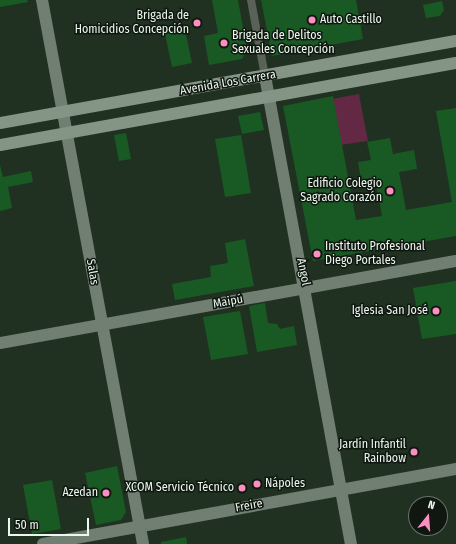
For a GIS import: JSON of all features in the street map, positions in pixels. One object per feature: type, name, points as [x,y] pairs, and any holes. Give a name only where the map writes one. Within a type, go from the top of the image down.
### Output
[{"type":"main road","name":"Avenida Los Carrera","points":[[0,123],[456,41]]},
{"type":"main road","name":"Avenida Los Carrera","points":[[0,145],[456,63]]},
{"type":"street","name":"Salas","points":[[42,0],[143,544]]},
{"type":"street","name":"Angol","points":[[251,0],[306,288],[350,544]]},
{"type":"street","name":"Maipú","points":[[0,343],[456,261]]},
{"type":"street","name":"Freire","points":[[42,544],[456,469]]},
{"type":"shaded area","points":[[359,94],[368,141],[340,145],[332,99]]},
{"type":"building","points":[[0,0],[27,0],[28,2],[0,7]]},
{"type":"building","points":[[212,0],[238,0],[247,49],[242,59],[209,65],[204,36],[218,33]]},
{"type":"building","name":"Auto Castillo","points":[[261,0],[356,0],[363,39],[272,56]]},
{"type":"building","points":[[442,1],[444,10],[440,16],[426,18],[423,5]]},
{"type":"building","points":[[185,30],[192,63],[172,67],[165,34]]},
{"type":"building","points":[[333,96],[356,220],[382,216],[375,177],[361,180],[358,162],[371,160],[367,142],[390,138],[393,154],[414,150],[417,169],[399,172],[406,210],[452,202],[436,111],[456,108],[456,236],[313,261],[283,106]]},
{"type":"building","points":[[260,112],[264,130],[242,134],[238,116]]},
{"type":"building","points":[[126,133],[131,159],[119,161],[114,135]]},
{"type":"building","points":[[241,135],[251,193],[225,197],[215,139]]},
{"type":"building","points":[[0,165],[3,177],[31,171],[33,182],[8,187],[12,208],[0,211]]},
{"type":"building","points":[[245,239],[254,286],[175,300],[172,284],[211,277],[210,266],[228,263],[225,243]]},
{"type":"building","name":"Iglesia San José","points":[[456,281],[456,334],[422,339],[413,288]]},
{"type":"building","points":[[265,303],[268,323],[277,324],[280,329],[294,326],[297,345],[257,352],[249,306]]},
{"type":"building","points":[[240,311],[248,354],[211,360],[203,317]]},
{"type":"building","name":"Azedan","points":[[117,466],[126,512],[121,520],[96,525],[85,473]]},
{"type":"building","points":[[52,480],[61,529],[32,534],[23,485]]},
{"type":"building","points":[[186,537],[187,544],[161,544],[161,542]]},
{"type":"place","name":"Auto Castillo","points":[[312,20]]},
{"type":"place","name":"Brigada de Homicidios Concepción","points":[[197,23]]},
{"type":"place","name":"Brigada de Delitos Sexuales Concepción","points":[[224,43]]},
{"type":"place","name":"Edificio Colegio Sagrado Corazón","points":[[390,191]]},
{"type":"place","name":"Instituto Profesional Diego Portales","points":[[317,254]]},
{"type":"place","name":"Iglesia San José","points":[[436,311]]},
{"type":"place","name":"Jardín Infantil Rainbow","points":[[414,452]]},
{"type":"place","name":"Nápoles","points":[[257,484]]},
{"type":"place","name":"XCOM Servicio Técnico","points":[[242,488]]},
{"type":"place","name":"Azedan","points":[[106,493]]}]
